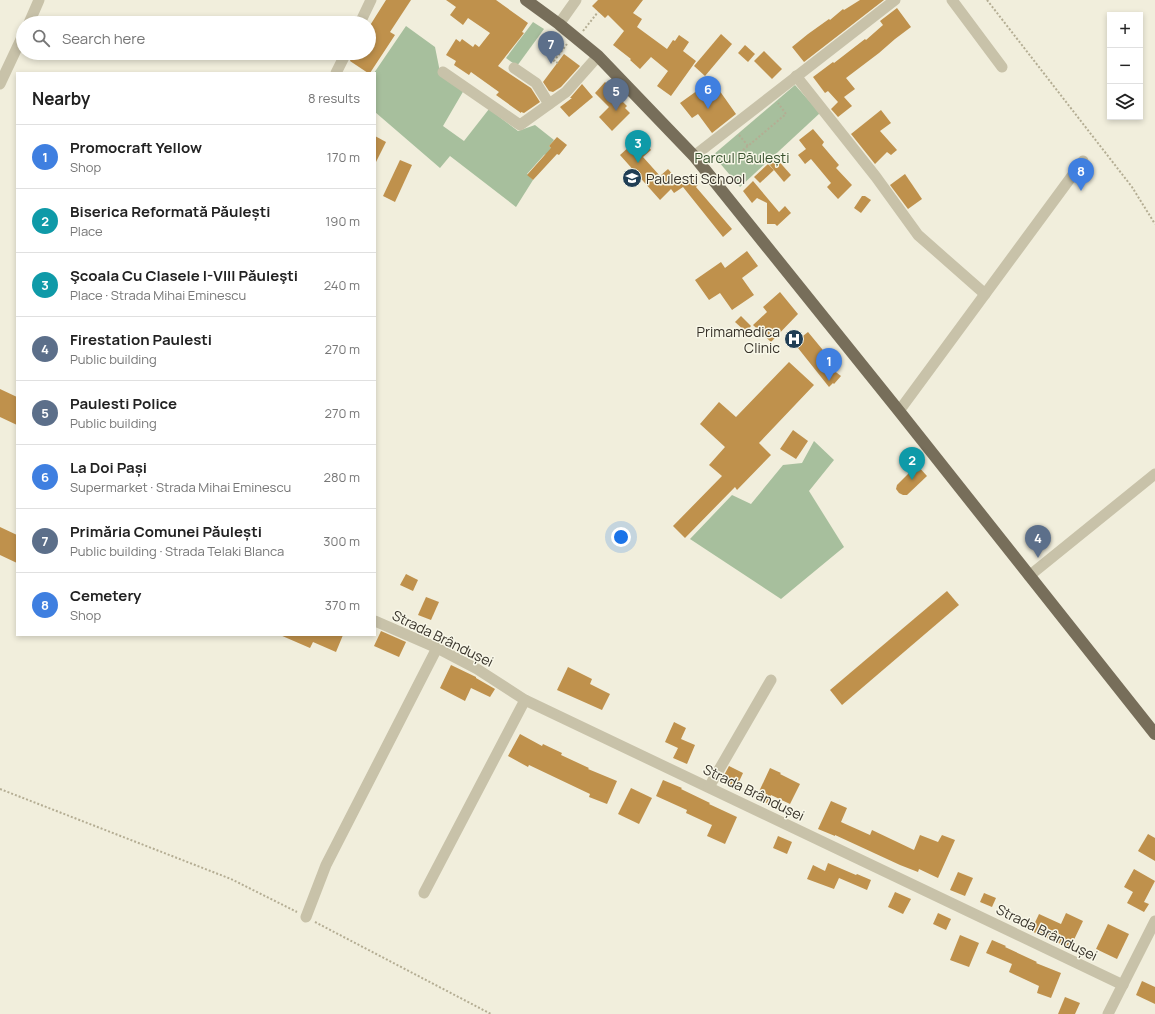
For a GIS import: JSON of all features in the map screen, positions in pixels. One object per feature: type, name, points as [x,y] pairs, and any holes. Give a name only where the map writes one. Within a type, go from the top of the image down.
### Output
[{"type":"main road","points":[[526,0],[559,24],[598,56],[694,156],[899,411],[1155,734]]},
{"type":"street","points":[[32,16],[39,0]]},
{"type":"street","points":[[363,16],[371,0]]},
{"type":"street","points":[[559,24],[576,0]]},
{"type":"street","points":[[694,156],[895,0]]},
{"type":"street","points":[[952,0],[1002,67]]},
{"type":"street","points":[[0,84],[16,50]]},
{"type":"street","points":[[443,72],[520,126],[566,92],[598,56]]},
{"type":"street","points":[[336,72],[342,60]]},
{"type":"street","points":[[514,68],[536,83],[549,104]]},
{"type":"street","points":[[796,76],[876,177],[918,235],[985,294]]},
{"type":"street","points":[[899,411],[1084,161]]},
{"type":"street","points":[[1029,576],[1155,474]]},
{"type":"street","name":"Strada Brândușei","points":[[376,622],[437,648],[477,669],[525,700],[1123,985]]},
{"type":"street","points":[[306,917],[326,866],[437,648]]},
{"type":"street","points":[[709,787],[771,680]]},
{"type":"street","points":[[424,892],[525,700]]},
{"type":"street","points":[[1108,1014],[1155,921]]},
{"type":"path","points":[[987,0],[1132,187],[1155,224]]},
{"type":"path","points":[[584,30],[598,12]]},
{"type":"path","points":[[558,63],[554,61],[569,42]]},
{"type":"path","points":[[734,154],[736,156],[786,114],[779,104]]},
{"type":"path","points":[[740,136],[748,146]]},
{"type":"path","points":[[0,789],[231,879],[491,1014]]},
{"type":"green space","points":[[533,22],[544,29],[517,66],[506,58]]},
{"type":"green space","points":[[406,26],[435,47],[440,72],[464,90],[443,126],[464,141],[489,109],[518,131],[535,125],[554,140],[549,146],[554,151],[544,155],[527,174],[533,180],[516,207],[450,156],[440,168],[376,113],[376,72],[375,72]]},
{"type":"green space","name":"Parcul Păulești","points":[[795,85],[820,113],[740,187],[713,155]]},
{"type":"green space","points":[[814,441],[834,460],[809,491],[844,547],[781,599],[690,539],[732,495],[751,504],[783,465],[802,463]]},
{"type":"building","points":[[386,0],[411,0],[390,32],[395,35],[371,72],[366,72],[350,61],[376,60],[376,16]]},
{"type":"building","points":[[446,0],[496,0],[528,23],[522,32],[524,33],[498,66],[531,88],[540,102],[524,113],[521,113],[496,95],[499,92],[471,72],[469,75],[454,65],[456,61],[446,55],[456,39],[460,42],[462,39],[473,47],[475,44],[479,47],[490,33],[468,18],[463,25],[450,15],[456,7]]},
{"type":"building","points":[[598,0],[643,0],[633,13],[642,19],[637,27],[667,49],[673,40],[675,41],[679,35],[689,42],[683,51],[696,61],[671,96],[657,86],[668,71],[651,57],[640,69],[630,60],[631,59],[613,45],[624,31],[608,15],[605,18],[592,6]]},
{"type":"building","points":[[860,0],[884,0],[804,62],[792,47],[843,9],[844,10]]},
{"type":"building","points":[[897,8],[911,27],[846,78],[855,89],[844,97],[852,106],[838,117],[831,109],[838,102],[828,91],[825,93],[813,77],[865,39],[866,40],[883,25],[880,21]]},
{"type":"building","points":[[721,34],[732,44],[705,76],[694,66]]},
{"type":"building","points":[[745,45],[755,54],[748,62],[738,53]]},
{"type":"building","points":[[764,51],[782,69],[772,79],[754,61]]},
{"type":"building","points":[[564,54],[580,66],[561,87],[553,92],[549,91],[543,82]]},
{"type":"building","points":[[712,80],[736,114],[712,133],[698,114],[692,118],[680,103]]},
{"type":"building","points":[[605,82],[617,92],[615,94],[627,106],[625,108],[630,113],[612,131],[599,117],[609,107],[595,93]]},
{"type":"building","points":[[582,84],[593,97],[569,117],[560,107],[572,98],[570,98]]},
{"type":"building","points":[[881,110],[891,123],[880,131],[897,150],[891,155],[887,152],[875,164],[851,134]]},
{"type":"building","points":[[813,129],[824,142],[822,145],[839,165],[836,168],[852,185],[838,199],[827,187],[831,183],[811,159],[805,164],[798,155],[806,149],[799,140]]},
{"type":"building","points":[[376,137],[386,142],[376,162]]},
{"type":"building","points":[[557,137],[567,145],[559,155],[557,154],[533,180],[527,175],[551,148],[549,146]]},
{"type":"building","points":[[640,137],[651,150],[643,157],[660,176],[668,169],[681,184],[690,176],[698,185],[696,187],[732,229],[723,237],[683,187],[674,193],[671,189],[660,200],[620,155]]},
{"type":"building","points":[[776,158],[791,175],[784,182],[769,164]]},
{"type":"building","points":[[400,160],[412,165],[395,202],[383,196]]},
{"type":"building","points":[[768,164],[774,170],[760,183],[754,177]]},
{"type":"building","points":[[905,174],[922,199],[908,209],[890,185]]},
{"type":"building","points":[[753,181],[779,212],[785,206],[791,213],[777,226],[775,224],[767,224],[767,203],[757,198],[752,203],[743,191]]},
{"type":"building","points":[[862,196],[865,196],[871,200],[861,213],[854,208]]},
{"type":"building","points":[[747,251],[758,266],[742,278],[754,295],[732,310],[720,293],[709,300],[695,280],[721,262],[725,268]]},
{"type":"building","points":[[780,292],[798,314],[771,342],[753,325],[767,312],[763,307]]},
{"type":"building","points":[[741,316],[751,326],[746,332],[735,322]]},
{"type":"building","points":[[808,332],[827,355],[820,360],[841,376],[829,387],[794,343]]},
{"type":"building","points":[[789,362],[814,385],[759,443],[771,455],[737,490],[735,487],[685,538],[673,526],[722,476],[709,465],[725,447],[700,424],[719,402],[736,417]]},
{"type":"building","points":[[0,389],[16,397],[16,425],[0,417]]},
{"type":"building","points":[[793,430],[808,441],[796,459],[780,449]]},
{"type":"building","points":[[917,465],[927,476],[907,495],[899,493],[896,489],[897,485]]},
{"type":"building","points":[[0,527],[16,535],[16,563],[0,555]]},
{"type":"building","points":[[406,574],[418,580],[413,591],[400,585]]},
{"type":"building","points":[[947,591],[959,605],[842,705],[830,690]]},
{"type":"building","points":[[426,597],[439,602],[431,620],[418,615]]},
{"type":"building","points":[[381,631],[406,642],[399,657],[374,646]]},
{"type":"building","points":[[282,636],[343,636],[336,652],[313,642],[310,648]]},
{"type":"building","points":[[451,665],[476,677],[495,689],[490,697],[471,688],[465,701],[440,688]]},
{"type":"building","points":[[568,667],[592,679],[590,684],[610,694],[602,710],[557,690]]},
{"type":"building","points":[[674,722],[686,728],[681,739],[695,745],[687,764],[673,758],[678,748],[665,742]]},
{"type":"building","points":[[520,734],[542,746],[543,744],[562,753],[561,755],[589,768],[588,769],[617,781],[607,804],[589,797],[590,794],[529,765],[528,767],[508,756]]},
{"type":"building","points":[[729,766],[743,773],[736,788],[721,781]]},
{"type":"building","points":[[770,768],[800,784],[790,804],[771,795],[767,803],[756,798]]},
{"type":"building","points":[[663,780],[682,788],[681,789],[710,803],[709,804],[737,817],[725,844],[707,836],[712,825],[686,813],[687,810],[656,796]]},
{"type":"building","points":[[631,788],[652,798],[639,824],[618,814]]},
{"type":"building","points":[[831,801],[847,808],[841,822],[870,835],[872,830],[914,850],[920,835],[938,842],[942,835],[955,840],[938,878],[919,869],[918,872],[900,865],[835,835],[818,829]]},
{"type":"building","points":[[1148,834],[1155,838],[1155,861],[1138,851]]},
{"type":"building","points":[[778,836],[792,842],[787,854],[773,848]]},
{"type":"building","points":[[828,863],[871,880],[867,890],[839,878],[834,889],[807,879],[813,865],[825,871]]},
{"type":"building","points":[[1134,869],[1155,881],[1144,902],[1149,904],[1144,912],[1127,903],[1133,892],[1124,887]]},
{"type":"building","points":[[958,872],[973,878],[965,896],[950,890]]},
{"type":"building","points":[[895,892],[911,899],[903,914],[888,907]]},
{"type":"building","points":[[984,893],[996,898],[992,907],[980,902]]},
{"type":"building","points":[[938,913],[951,919],[946,930],[933,924]]},
{"type":"building","points":[[1066,913],[1083,921],[1070,948],[1031,931],[1039,914],[1061,924]]},
{"type":"building","points":[[1108,924],[1129,934],[1117,959],[1096,949]]},
{"type":"building","points":[[960,935],[979,943],[969,967],[950,960]]},
{"type":"building","points":[[992,940],[1037,962],[1036,963],[1061,973],[1051,998],[1037,993],[1039,986],[1009,972],[1012,964],[986,953]]},
{"type":"building","points":[[1142,981],[1155,987],[1155,1004],[1136,995]]},
{"type":"building","points":[[1065,997],[1080,1003],[1075,1014],[1058,1014]]},
{"type":"place","name":"Primăria Comunei Păulești","points":[[551,64]]},
{"type":"place","name":"La Doi Pași","points":[[708,109]]},
{"type":"place","name":"Paulesti Police","points":[[616,111]]},
{"type":"place","name":"Şcoala Cu Clasele I-VIII Păuleşti","points":[[638,163]]},
{"type":"place","name":"Paulesti School","points":[[632,178]]},
{"type":"place","name":"Cemetery","points":[[1081,191]]},
{"type":"place","name":"Primamedica Clinic","points":[[794,339]]},
{"type":"place","name":"Promocraft Yellow","points":[[829,381]]},
{"type":"place","name":"Biserica Reformată Păulești","points":[[912,480]]},
{"type":"place","name":"Firestation Paulesti","points":[[1038,558]]}]
